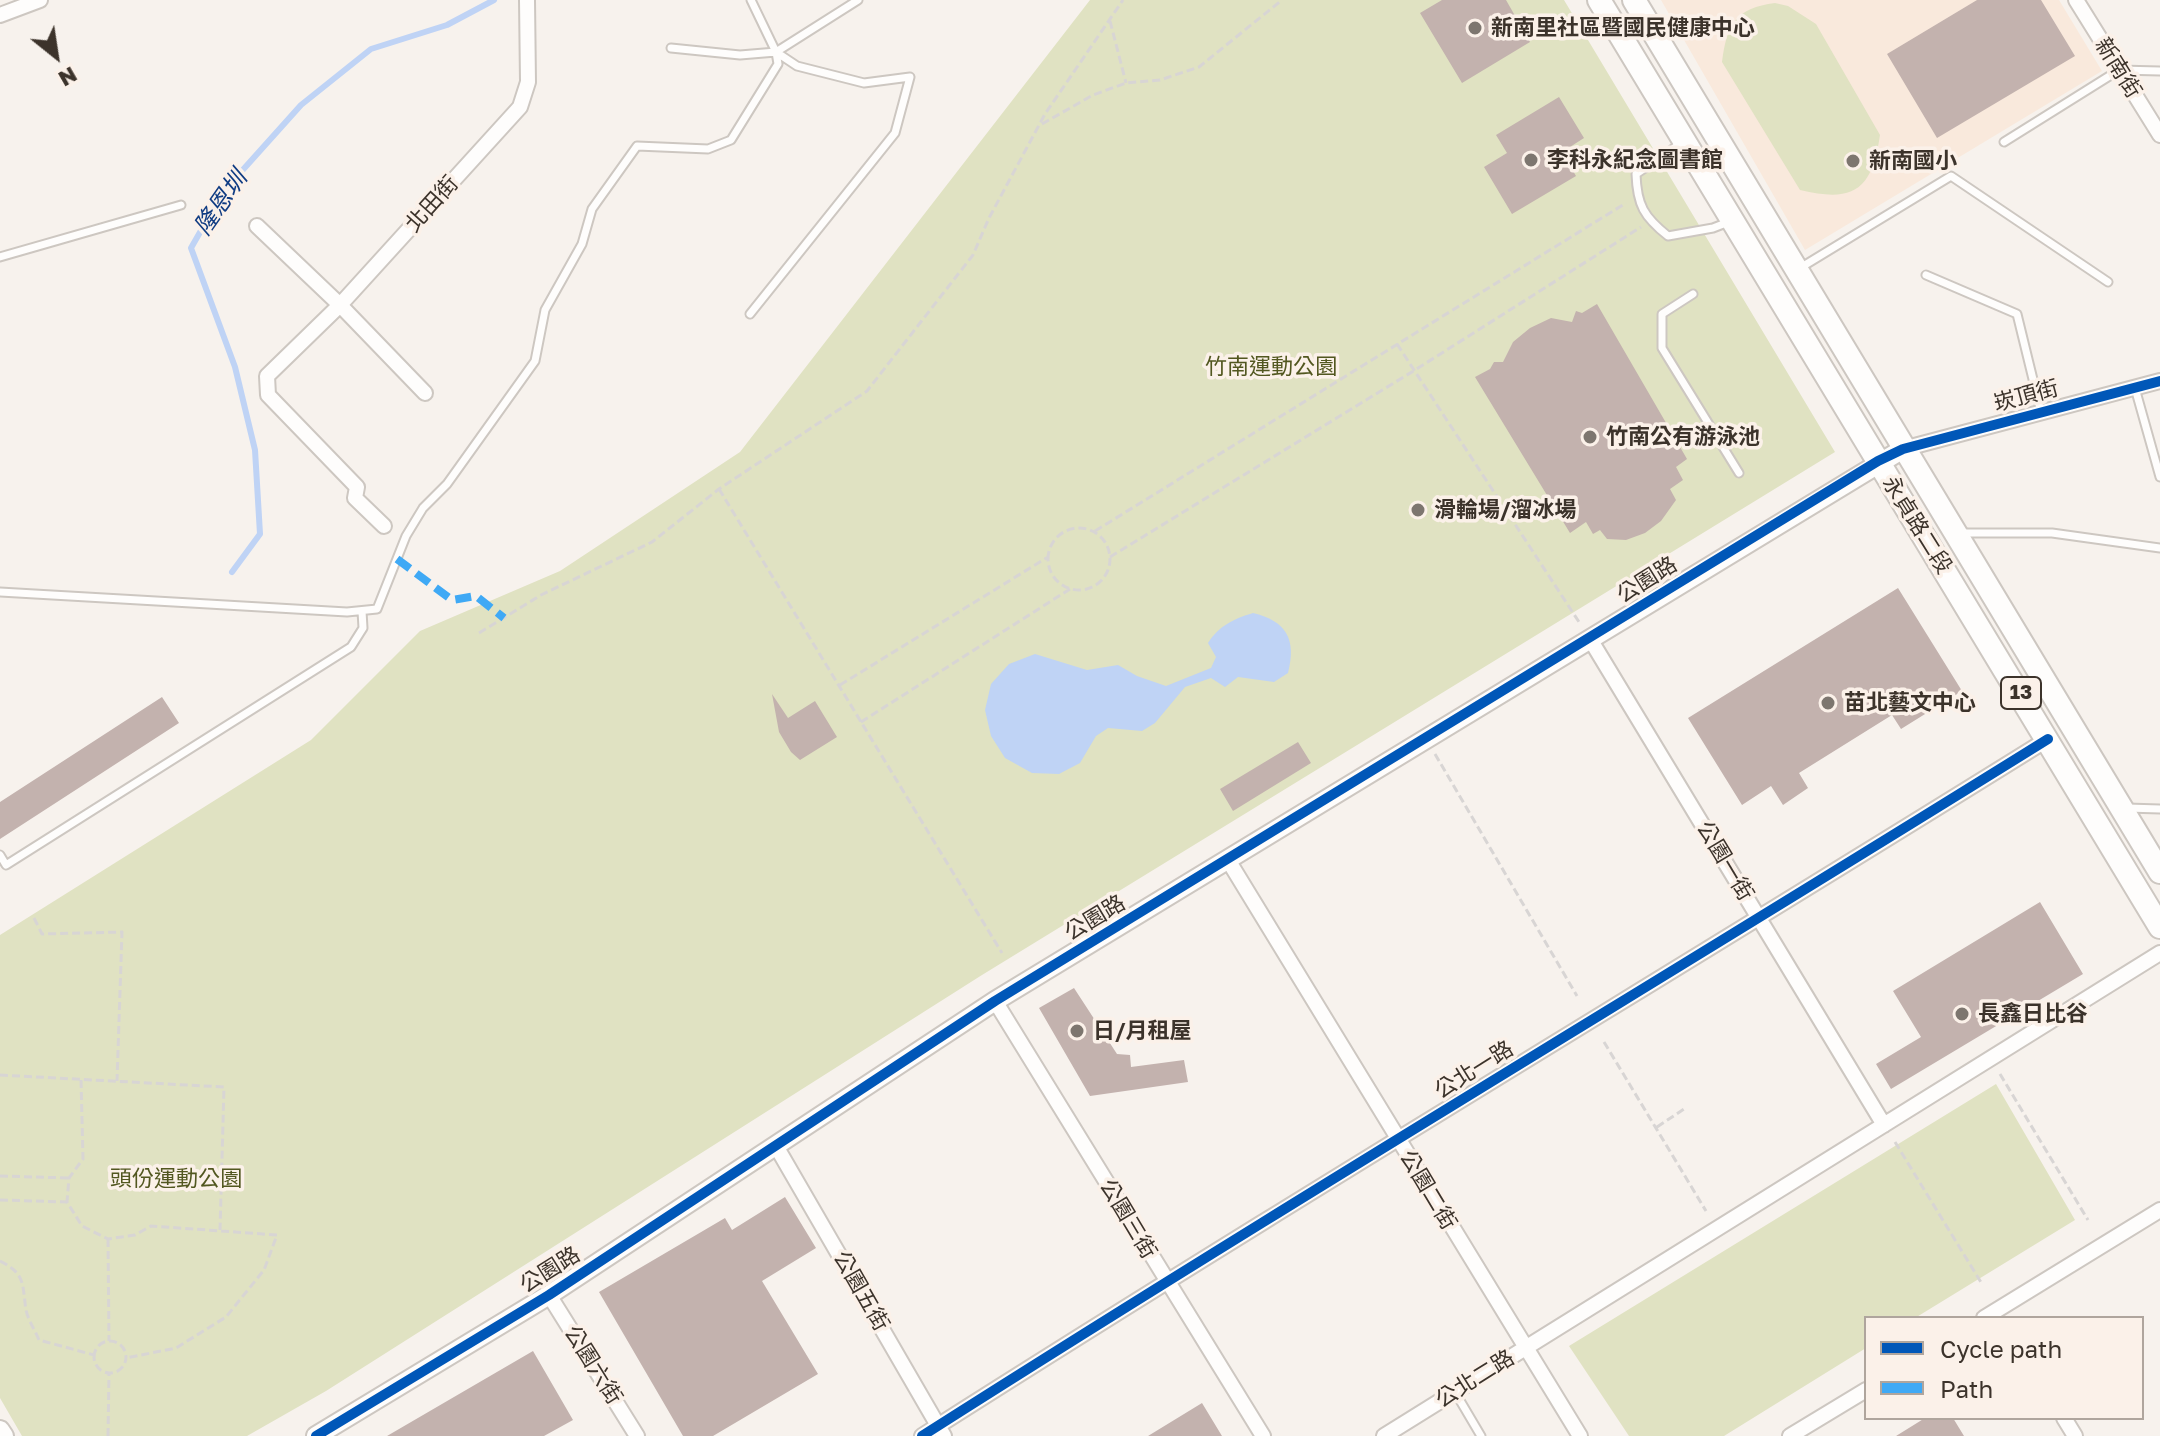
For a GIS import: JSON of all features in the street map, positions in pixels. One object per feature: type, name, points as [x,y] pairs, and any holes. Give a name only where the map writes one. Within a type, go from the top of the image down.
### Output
[{"type":"main road","name":"永貞路二段","points":[[1599,0],[2160,927]]},
{"type":"main road","name":"永貞路二段","points":[[1634,0],[2160,872]]},
{"type":"main road","points":[[2111,846],[2136,832]]},
{"type":"street","points":[[0,15],[40,0]]},
{"type":"street","name":"北田街","points":[[384,526],[355,498],[357,487],[268,395],[267,376],[340,305],[520,107],[528,82],[527,0]]},
{"type":"street","name":"新南街","points":[[2076,0],[2160,135]]},
{"type":"street","points":[[257,226],[340,305],[425,393]]},
{"type":"street","name":"崁頂街","points":[[1903,449],[2160,381]]},
{"type":"street","name":"公園路","points":[[316,1436],[549,1295],[995,1001],[1878,461],[1903,449]]},
{"type":"street","name":"公園一街","points":[[1590,639],[1884,1125]]},
{"type":"street","name":"公北一路","points":[[922,1436],[942,1430],[1166,1281],[2048,739]]},
{"type":"street","name":"公園二街","points":[[1228,860],[1580,1436]]},
{"type":"street","name":"公北二路","points":[[1384,1436],[2160,953]]},
{"type":"street","name":"公園三街","points":[[995,1001],[1263,1436]]},
{"type":"street","name":"公園五街","points":[[776,1146],[942,1430]]},
{"type":"street","points":[[2000,1314],[2160,1210]]},
{"type":"street","name":"公園六街","points":[[549,1295],[637,1436]]},
{"type":"street","points":[[1790,1436],[1864,1391]]},
{"type":"street","points":[[0,1430],[3,1436]]},
{"type":"lane","points":[[0,592],[347,612],[377,609],[406,536],[423,508],[447,484],[535,361],[545,310],[582,244],[592,209],[637,146],[708,149],[731,140],[778,64],[776,52],[751,0]]},
{"type":"lane","points":[[671,48],[740,55],[776,52],[858,0]]},
{"type":"lane","points":[[750,314],[895,133],[910,77],[864,83],[797,66],[776,52]]},
{"type":"lane","points":[[2004,142],[2119,70],[2160,71]]},
{"type":"lane","points":[[1685,140],[1636,174],[1636,197],[1650,221],[1668,236],[1713,228],[1731,221]]},
{"type":"lane","points":[[1797,270],[1951,176],[2108,282]]},
{"type":"lane","points":[[0,257],[181,205]]},
{"type":"lane","points":[[1926,275],[2017,314],[2041,412]]},
{"type":"lane","points":[[1693,294],[1662,314],[1662,348],[1739,473]]},
{"type":"lane","points":[[2135,388],[2160,477]]},
{"type":"lane","points":[[1955,533],[2052,533],[2160,548]]},
{"type":"lane","points":[[0,855],[3,867],[351,647],[363,628],[362,611]]},
{"type":"lane","points":[[2121,808],[2160,809]]},
{"type":"lane","points":[[1455,1392],[1481,1436]]},
{"type":"path","points":[[479,633],[541,595],[652,542],[719,489],[867,391],[973,255],[1038,126],[1123,0]]},
{"type":"path","points":[[1038,126],[1093,95],[1126,83],[1160,80],[1199,67],[1282,0]]},
{"type":"path","points":[[1109,19],[1126,83]]},
{"type":"path","points":[[1095,531],[1636,197]]},
{"type":"path","points":[[1110,557],[1650,221]]},
{"type":"path","points":[[1397,344],[1590,639]]},
{"type":"path","points":[[719,489],[1002,953]]},
{"type":"path","points":[[839,685],[1048,557],[1056,538],[1064,531],[1085,528],[1095,531],[1108,547],[1110,567],[1099,583],[1080,590],[1070,589],[1053,577],[1048,557]]},
{"type":"path","points":[[861,722],[1070,589]]},
{"type":"path","points":[[1426,738],[1577,996]]},
{"type":"path","points":[[34,918],[42,934],[122,932],[117,1081]]},
{"type":"path","points":[[1604,1042],[1706,1211]]},
{"type":"path","points":[[2000,1074],[2088,1220]]},
{"type":"path","points":[[0,1075],[224,1087],[220,1230]]},
{"type":"path","points":[[81,1080],[83,1159],[69,1178],[67,1202],[82,1226],[108,1239],[135,1235],[151,1226],[277,1235],[264,1270],[226,1317],[176,1348],[126,1358]]},
{"type":"path","points":[[1656,1127],[1684,1109]]},
{"type":"path","points":[[1895,1142],[1982,1284]]},
{"type":"path","points":[[0,1176],[69,1178]]},
{"type":"path","points":[[0,1200],[67,1202]]},
{"type":"path","points":[[108,1239],[109,1341]]},
{"type":"path","points":[[0,1261],[10,1266],[24,1283],[26,1313],[39,1340],[94,1355]]},
{"type":"path","points":[[109,1341],[119,1344],[126,1358],[119,1371],[109,1373],[96,1365],[94,1355],[99,1346],[109,1341]]},
{"type":"path","points":[[108,1436],[109,1373]]},
{"type":"shaded area","name":"新南國小","points":[[1661,0],[2059,0],[2102,71],[1805,250]]},
{"type":"green space","name":"竹南運動公園","points":[[1090,0],[1564,0],[1835,452],[982,975],[326,1391],[247,1436],[22,1436],[0,1398],[0,935],[311,740],[420,631],[560,571],[740,452]]},
{"type":"green space","points":[[1775,3],[1788,6],[1816,24],[1880,135],[1872,169],[1857,188],[1847,193],[1834,195],[1800,190],[1722,62],[1727,37],[1736,20],[1751,9]]},
{"type":"green space","points":[[1996,1084],[2075,1220],[1918,1316],[1864,1316],[1864,1349],[1724,1436],[1629,1436],[1569,1346]]},
{"type":"water","points":[[1253,613],[1274,621],[1290,641],[1288,673],[1274,682],[1238,677],[1225,687],[1211,678],[1185,687],[1155,723],[1142,731],[1108,728],[1096,736],[1080,763],[1059,774],[1032,773],[1005,758],[991,736],[985,710],[991,684],[1009,664],[1035,654],[1087,670],[1118,665],[1137,676],[1166,686],[1211,668],[1216,657],[1208,643],[1212,637],[1227,624]]},
{"type":"building","name":"新南里社區暨國民健康中心","points":[[1442,0],[1506,0],[1530,42],[1462,83],[1420,13]]},
{"type":"building","points":[[1977,0],[2041,0],[2075,56],[1937,138],[1887,54]]},
{"type":"building","name":"李科永紀念圖書館","points":[[1559,97],[1584,138],[1562,152],[1576,176],[1512,214],[1484,167],[1507,153],[1496,135]]},
{"type":"building","points":[[1597,304],[1687,459],[1676,467],[1683,480],[1670,489],[1676,500],[1661,521],[1645,533],[1626,540],[1607,539],[1600,530],[1593,534],[1586,522],[1570,533],[1475,377],[1490,369],[1494,362],[1503,362],[1513,342],[1530,328],[1551,318],[1572,322],[1576,311],[1582,313]]},
{"type":"building","name":"苗北藝文中心","points":[[1898,588],[1962,691],[1901,729],[1892,715],[1799,773],[1808,788],[1783,805],[1771,786],[1742,805],[1688,718]]},
{"type":"building","points":[[772,694],[788,718],[815,701],[837,737],[800,760],[779,732]]},
{"type":"building","points":[[162,697],[179,723],[0,839],[0,802]]},
{"type":"building","points":[[1298,742],[1311,763],[1233,811],[1220,789]]},
{"type":"building","name":"長鑫日比谷","points":[[2040,902],[2083,974],[1891,1089],[1876,1064],[1921,1037],[1893,991]]},
{"type":"building","name":"日/月租屋","points":[[1074,988],[1117,1054],[1130,1055],[1131,1067],[1184,1060],[1188,1082],[1090,1096],[1039,1008]]},
{"type":"building","points":[[785,1197],[816,1248],[762,1281],[818,1374],[713,1436],[683,1436],[599,1292],[725,1218],[732,1230]]},
{"type":"building","points":[[533,1351],[573,1420],[544,1436],[387,1436]]},
{"type":"building","points":[[1202,1403],[1222,1436],[1148,1436]]},
{"type":"building","points":[[1922,1420],[1954,1420],[1964,1436],[1896,1436]]},
{"type":"waterway","name":"隆恩圳","points":[[232,572],[260,534],[255,450],[235,367],[191,248],[223,192],[301,105],[371,49],[447,25],[494,0]]},
{"type":"marked path","points":[[397,559],[452,600],[476,596],[504,618]]},
{"type":"cycle path","points":[[316,1436],[549,1295],[995,1001],[1878,461],[1903,449],[2160,381]]},
{"type":"cycle path","points":[[922,1436],[2048,739]]},
{"type":"place","name":"新南里社區暨國民健康中心","points":[[1475,28]]},
{"type":"place","name":"李科永紀念圖書館","points":[[1531,160]]},
{"type":"place","name":"新南國小","points":[[1853,161]]},
{"type":"place","name":"竹南公有游泳池","points":[[1590,437]]},
{"type":"place","name":"滑輪場/溜冰場","points":[[1418,510]]},
{"type":"place","name":"苗北藝文中心","points":[[1828,703]]},
{"type":"place","name":"長鑫日比谷","points":[[1962,1014]]},
{"type":"place","name":"日/月租屋","points":[[1077,1031]]},
{"type":"park label","name":"頭份運動公園","points":[[176,1179]]}]
